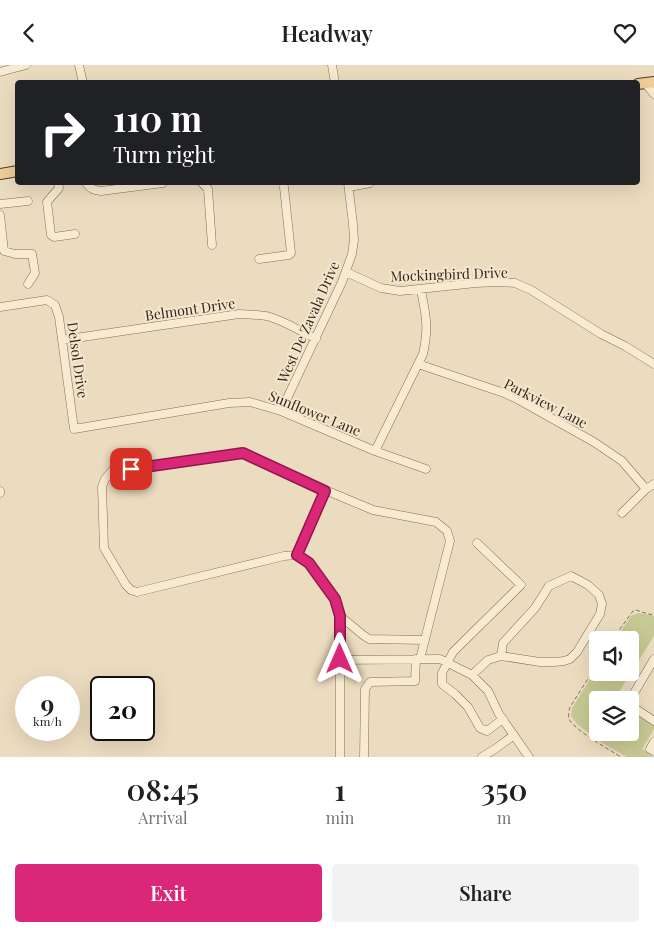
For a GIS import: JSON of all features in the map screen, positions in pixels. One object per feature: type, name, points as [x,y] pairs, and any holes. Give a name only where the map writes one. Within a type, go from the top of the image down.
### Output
[{"type":"main road","points":[[0,173],[15,171]]},
{"type":"street","points":[[0,72],[26,65]]},
{"type":"street","points":[[80,65],[82,80]]},
{"type":"street","points":[[332,65],[334,80]]},
{"type":"street","points":[[646,83],[654,94]]},
{"type":"street","points":[[58,185],[59,188],[47,202],[51,235],[54,237],[75,234]]},
{"type":"street","points":[[88,185],[94,190],[101,191],[148,185]]},
{"type":"street","points":[[204,185],[208,189],[212,245]]},
{"type":"street","name":"West De Zavala Drive","points":[[281,411],[316,339],[352,254],[354,224],[348,185]]},
{"type":"street","points":[[259,259],[289,255],[291,253],[284,187]]},
{"type":"street","points":[[0,205],[28,201]]},
{"type":"street","points":[[0,215],[4,251],[15,254],[32,254],[35,273],[28,284]]},
{"type":"street","name":"Mockingbird Drive","points":[[346,272],[381,289],[390,291],[421,290],[499,281],[515,283],[654,364]]},
{"type":"street","points":[[376,451],[422,354],[427,336],[421,290]]},
{"type":"street","name":"Delsol Drive","points":[[0,307],[47,300],[55,305],[59,317],[74,429]]},
{"type":"street","name":"Belmont Drive","points":[[62,340],[238,314],[270,317],[295,327],[316,339]]},
{"type":"street","name":"Parkview Lane","points":[[418,364],[504,393],[519,400],[594,442],[622,461],[646,489]]},
{"type":"street","name":"Sunflower Lane","points":[[74,429],[230,403],[250,402],[281,411],[376,451],[426,469]]},
{"type":"street","points":[[340,757],[340,616],[335,599],[309,563],[297,555],[284,556],[137,592],[130,590],[104,548],[102,487],[105,479],[112,471],[243,453],[325,491],[373,510],[436,522],[447,531],[450,541],[425,639],[418,659],[415,681],[370,682],[365,689],[364,757]]},
{"type":"street","points":[[622,513],[646,489],[654,484]]},
{"type":"street","points":[[297,555],[325,491]]},
{"type":"street","points":[[477,543],[521,585],[453,652],[442,673],[442,684],[468,707],[480,728],[488,731],[503,719]]},
{"type":"street","points":[[472,675],[488,660],[501,656],[540,662],[570,659],[577,652],[600,614],[602,603],[599,595],[588,585],[571,576],[549,586],[534,608],[503,643],[501,656]]},
{"type":"street","points":[[340,616],[369,639],[425,639]]},
{"type":"street","points":[[340,659],[440,659],[447,662],[472,675],[488,691],[503,719],[529,757]]},
{"type":"street","points":[[635,691],[654,659]]},
{"type":"street","points":[[639,711],[654,721]]},
{"type":"street","points":[[482,757],[514,735]]},
{"type":"street","points":[[654,742],[650,749],[654,751]]},
{"type":"path","points":[[618,631],[632,611],[636,610],[648,615],[654,615]]},
{"type":"path","points":[[589,677],[570,707],[569,718],[599,745],[621,757]]},
{"type":"green space","points":[[639,613],[654,616],[654,636],[639,660],[639,631],[621,631],[631,616]]},
{"type":"green space","points":[[589,681],[626,681],[620,691],[589,691],[589,733],[577,724],[571,716],[572,708]]},
{"type":"green space","points":[[639,716],[654,725],[654,729],[642,749],[654,757],[627,757],[599,741],[639,741]]},
{"type":"route","points":[[131,469],[243,453],[325,491],[297,555],[309,563],[335,599],[340,616],[340,659]]}]
